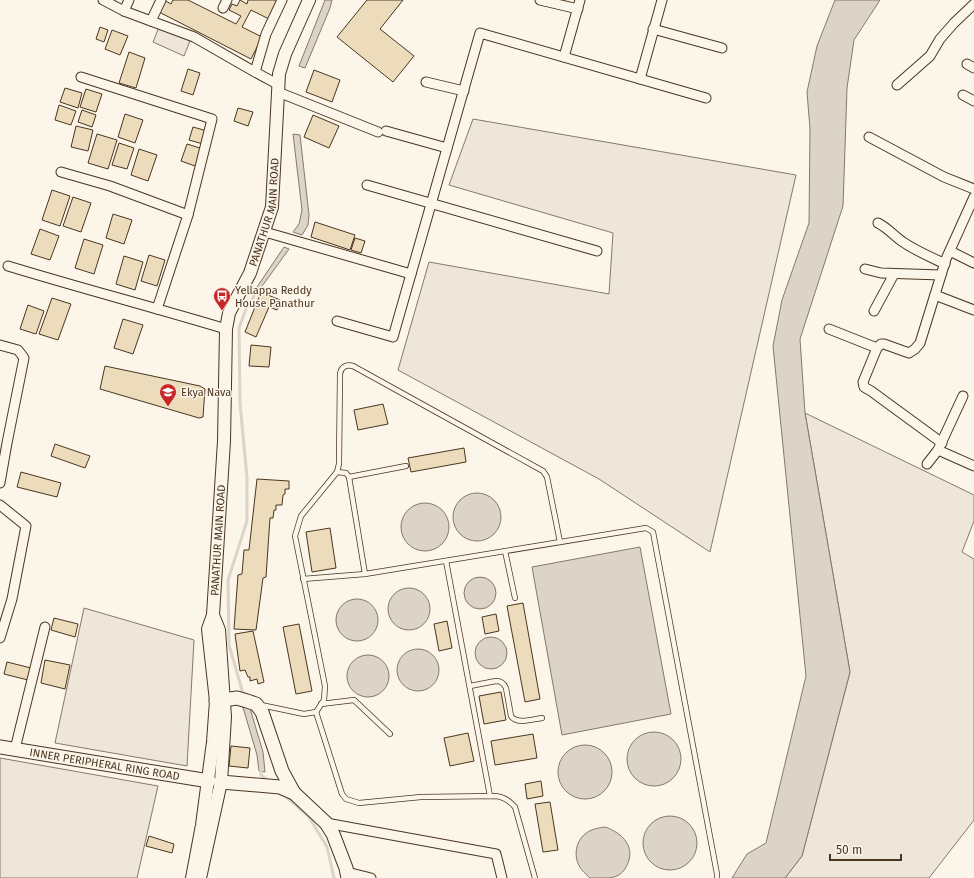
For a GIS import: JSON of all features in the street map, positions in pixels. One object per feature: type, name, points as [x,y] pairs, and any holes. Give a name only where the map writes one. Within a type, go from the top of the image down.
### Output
[{"type":"main road","name":"INNER PERIPHERAL RING ROAD","points":[[236,701],[262,712],[282,771],[294,793],[326,823],[333,834],[347,875]]},
{"type":"main road","name":"INNER PERIPHERAL RING ROAD","points":[[0,747],[215,781],[274,787],[294,793]]},
{"type":"street","points":[[103,0],[124,11],[194,37],[255,72],[279,89],[382,131],[447,148]]},
{"type":"street","points":[[124,11],[129,0]]},
{"type":"street","points":[[151,21],[161,0]]},
{"type":"street","points":[[255,72],[266,34],[282,0]]},
{"type":"street","name":"PANATHUR MAIN ROAD","points":[[200,878],[225,716],[236,701],[213,615],[224,441],[226,329],[229,313],[250,273],[265,232],[272,207],[279,74],[285,54],[309,0]]},
{"type":"street","points":[[540,0],[579,4],[564,57]]},
{"type":"street","points":[[640,79],[662,0]]},
{"type":"street","points":[[897,84],[930,56],[940,39],[974,4]]},
{"type":"street","points":[[653,30],[722,48]]},
{"type":"street","points":[[337,321],[393,337],[480,33],[706,98]]},
{"type":"street","points":[[81,77],[212,119],[188,215],[156,309]]},
{"type":"street","points":[[426,82],[464,91]]},
{"type":"street","points":[[963,95],[974,101]]},
{"type":"street","points":[[870,137],[944,177],[974,189]]},
{"type":"street","points":[[61,172],[110,186],[188,215]]},
{"type":"street","points":[[367,185],[597,251]]},
{"type":"street","points":[[974,197],[950,250],[920,343],[909,353],[881,344],[877,348],[863,382],[864,387],[940,446],[974,466]]},
{"type":"street","points":[[878,223],[886,227],[902,241],[915,249],[945,264]]},
{"type":"street","points":[[265,232],[411,274]]},
{"type":"street","points":[[950,250],[974,263]]},
{"type":"street","points":[[8,266],[93,292],[226,329]]},
{"type":"street","points":[[865,268],[881,273],[941,275]]},
{"type":"street","points":[[874,311],[894,274]]},
{"type":"street","points":[[935,295],[974,310]]},
{"type":"street","points":[[829,329],[877,348]]},
{"type":"street","points":[[0,345],[18,350],[24,358],[0,483]]},
{"type":"street","points":[[927,464],[940,446],[963,396]]},
{"type":"street","points":[[0,505],[26,526],[12,599],[0,638]]},
{"type":"street","points":[[15,749],[45,627]]},
{"type":"street","name":"PANATHUR MAIN ROAD","points":[[192,878],[202,825],[215,781]]},
{"type":"street","points":[[326,823],[496,854],[502,878]]},
{"type":"street","points":[[347,875],[371,878]]},
{"type":"lane","points":[[236,701],[304,714],[316,712],[324,700],[325,686],[295,536],[301,516],[337,472],[340,451],[340,374],[342,368],[345,366],[350,365],[543,471],[547,477],[560,542]]},
{"type":"lane","points":[[349,477],[406,466]]},
{"type":"lane","points":[[337,472],[346,473],[349,477],[365,574]]},
{"type":"lane","points":[[303,579],[365,574],[646,528],[653,532],[718,874],[717,878]]},
{"type":"lane","points":[[505,551],[515,598]]},
{"type":"lane","points":[[446,560],[490,796]]},
{"type":"lane","points":[[470,686],[496,680],[499,681],[505,685],[511,716],[514,720],[519,721],[542,718]]},
{"type":"lane","points":[[321,704],[354,700],[390,734]]},
{"type":"lane","points":[[316,712],[342,794],[346,799],[359,803],[421,797],[490,796],[505,798],[515,807],[536,878]]},
{"type":"shaded area","points":[[325,0],[332,0],[330,8],[305,68],[299,66]]},
{"type":"shaded area","points":[[835,0],[880,0],[854,40],[847,88],[843,206],[800,339],[805,413],[850,672],[802,856],[785,878],[732,878],[747,854],[766,843],[806,676],[773,346],[782,300],[809,223],[810,129],[807,92],[817,46]]},
{"type":"shaded area","points":[[159,27],[190,41],[184,56],[153,42]]},
{"type":"shaded area","points":[[473,119],[796,175],[710,552],[599,479],[398,370],[429,262],[609,294],[613,233],[449,185]]},
{"type":"shaded area","points":[[293,134],[300,135],[309,215],[308,225],[302,235],[293,232],[299,224],[302,210]]},
{"type":"shaded area","points":[[284,247],[289,249],[260,289],[257,287]]},
{"type":"shaded area","points":[[805,413],[974,495],[974,521],[962,552],[974,559],[974,820],[929,878],[785,878],[802,856],[850,672]]},
{"type":"shaded area","points":[[477,493],[486,495],[494,500],[499,508],[501,517],[499,526],[494,534],[486,539],[477,541],[468,539],[460,534],[455,526],[453,517],[455,508],[460,500],[468,495]]},
{"type":"shaded area","points":[[425,503],[434,505],[442,510],[447,518],[449,527],[447,536],[442,544],[434,549],[425,551],[416,549],[408,544],[403,536],[401,527],[403,518],[408,510],[416,505]]},
{"type":"shaded area","points":[[640,547],[671,714],[562,735],[532,567]]},
{"type":"shaded area","points":[[477,577],[483,577],[492,581],[496,593],[492,605],[483,609],[477,609],[468,605],[464,596],[464,590],[468,581]]},
{"type":"shaded area","points":[[405,588],[413,588],[421,591],[427,597],[430,609],[427,621],[421,627],[413,630],[405,630],[397,627],[391,621],[388,613],[388,605],[391,597],[397,591]]},
{"type":"shaded area","points":[[353,599],[361,599],[369,602],[375,608],[378,620],[375,632],[369,638],[361,641],[353,641],[345,638],[339,632],[336,624],[336,616],[339,608],[345,602]]},
{"type":"shaded area","points":[[84,608],[194,640],[187,766],[55,743]]},
{"type":"shaded area","points":[[488,637],[494,637],[503,641],[507,653],[503,665],[494,669],[488,669],[479,665],[475,656],[475,650],[479,641]]},
{"type":"shaded area","points":[[414,649],[422,649],[430,652],[436,658],[439,670],[436,682],[430,688],[422,691],[414,691],[406,688],[400,682],[397,674],[397,666],[400,658],[406,652]]},
{"type":"shaded area","points":[[364,655],[372,655],[380,658],[386,664],[389,676],[386,688],[380,694],[372,697],[364,697],[356,694],[350,688],[347,680],[347,672],[350,664],[356,658]]},
{"type":"shaded area","points":[[242,704],[249,705],[263,752],[265,772],[259,771],[257,755]]},
{"type":"shaded area","points":[[654,732],[664,734],[673,740],[679,749],[681,759],[679,769],[673,778],[664,784],[654,786],[644,784],[635,778],[629,769],[627,759],[629,749],[635,740],[644,734]]},
{"type":"shaded area","points":[[585,745],[595,747],[604,753],[610,762],[612,772],[610,782],[604,791],[595,797],[585,799],[575,797],[566,791],[560,782],[558,772],[560,762],[566,753],[575,747]]},
{"type":"shaded area","points":[[0,758],[158,786],[137,878],[0,878]]},
{"type":"shaded area","points":[[670,816],[680,818],[689,824],[695,833],[697,843],[695,853],[689,862],[680,868],[670,870],[660,868],[651,862],[645,853],[643,843],[645,833],[651,824],[660,818]]},
{"type":"shaded area","points":[[605,827],[617,833],[626,842],[630,854],[629,860],[624,870],[618,876],[609,878],[590,878],[582,870],[577,860],[576,854],[578,843],[587,832]]},
{"type":"building","points":[[164,0],[171,4],[173,0],[188,0],[236,24],[241,16],[229,10],[232,4],[237,6],[240,0],[247,4],[248,0],[280,0],[271,20],[251,10],[242,27],[262,37],[251,59],[157,11]]},
{"type":"building","points":[[367,0],[403,0],[380,29],[414,56],[393,82],[337,37]]},
{"type":"building","points":[[100,27],[108,30],[104,42],[96,39]]},
{"type":"building","points":[[112,30],[128,36],[120,55],[105,49]]},
{"type":"building","points":[[129,52],[145,58],[136,88],[119,83]]},
{"type":"building","points":[[188,69],[200,73],[193,95],[181,91]]},
{"type":"building","points":[[314,70],[340,80],[332,102],[306,92]]},
{"type":"building","points":[[65,88],[82,93],[78,108],[60,102]]},
{"type":"building","points":[[86,89],[102,94],[96,112],[80,107]]},
{"type":"building","points":[[59,105],[76,111],[71,125],[55,120]]},
{"type":"building","points":[[238,108],[253,112],[248,126],[234,121]]},
{"type":"building","points":[[82,110],[96,115],[92,127],[78,122]]},
{"type":"building","points":[[125,114],[143,120],[135,143],[118,137]]},
{"type":"building","points":[[313,115],[339,126],[329,148],[304,137]]},
{"type":"building","points":[[76,126],[93,130],[88,151],[71,147]]},
{"type":"building","points":[[193,127],[207,131],[203,144],[189,140]]},
{"type":"building","points":[[97,134],[117,140],[108,169],[88,163]]},
{"type":"building","points":[[119,143],[134,148],[127,169],[112,165]]},
{"type":"building","points":[[187,144],[203,149],[198,167],[181,161]]},
{"type":"building","points":[[139,149],[157,155],[148,181],[131,175]]},
{"type":"building","points":[[52,190],[70,196],[60,226],[42,220]]},
{"type":"building","points":[[73,197],[91,203],[81,232],[63,226]]},
{"type":"building","points":[[113,214],[132,220],[124,244],[106,238]]},
{"type":"building","points":[[315,222],[355,235],[350,250],[311,237]]},
{"type":"building","points":[[40,229],[59,236],[50,260],[31,254]]},
{"type":"building","points":[[355,238],[365,241],[361,253],[351,250]]},
{"type":"building","points":[[84,239],[103,245],[94,274],[75,268]]},
{"type":"building","points":[[149,255],[165,260],[157,286],[141,281]]},
{"type":"building","points":[[124,256],[143,262],[135,290],[116,284]]},
{"type":"building","points":[[261,292],[280,300],[277,310],[269,307],[256,337],[245,332]]},
{"type":"building","points":[[52,298],[71,304],[58,340],[39,334]]},
{"type":"building","points":[[28,305],[44,311],[36,334],[20,329]]},
{"type":"building","points":[[123,319],[143,325],[133,354],[114,348]]},
{"type":"building","points":[[251,345],[271,347],[269,367],[249,366]]},
{"type":"building","points":[[105,366],[200,386],[205,389],[203,417],[199,418],[100,389]]},
{"type":"building","points":[[383,404],[388,424],[358,430],[354,410]]},
{"type":"building","points":[[55,444],[90,456],[85,468],[51,456]]},
{"type":"building","points":[[464,448],[466,462],[411,472],[408,458]]},
{"type":"building","points":[[21,472],[61,483],[57,497],[17,487]]},
{"type":"building","points":[[257,479],[289,481],[289,489],[285,489],[282,505],[276,505],[273,518],[270,518],[266,577],[263,578],[256,630],[234,629],[238,575],[242,574],[244,550],[249,550]]},
{"type":"building","points":[[330,528],[336,568],[312,572],[306,532]]},
{"type":"building","points":[[523,603],[540,699],[525,702],[507,606]]},
{"type":"building","points":[[496,614],[499,631],[485,634],[482,617]]},
{"type":"building","points":[[54,618],[78,624],[75,637],[51,630]]},
{"type":"building","points":[[447,621],[452,648],[439,651],[434,624]]},
{"type":"building","points":[[299,624],[312,691],[296,694],[283,627]]},
{"type":"building","points":[[253,631],[264,682],[258,684],[257,679],[250,681],[250,677],[248,677],[245,670],[240,671],[235,634]]},
{"type":"building","points":[[45,660],[70,665],[65,689],[41,683]]},
{"type":"building","points":[[7,662],[31,668],[28,680],[4,674]]},
{"type":"building","points":[[501,692],[506,720],[484,724],[479,696]]},
{"type":"building","points":[[468,733],[474,761],[450,766],[444,738]]},
{"type":"building","points":[[533,734],[537,758],[495,765],[491,741]]},
{"type":"building","points":[[231,746],[250,748],[248,768],[229,766]]},
{"type":"building","points":[[541,781],[543,796],[527,799],[525,784]]},
{"type":"building","points":[[550,802],[558,850],[543,852],[535,804]]},
{"type":"building","points":[[149,836],[174,844],[172,853],[146,846]]},
{"type":"waterway","points":[[244,697],[229,645],[228,580],[247,521],[247,478],[240,403],[239,328],[246,309],[261,285]]},
{"type":"waterway","points":[[261,768],[261,775],[268,781]]},
{"type":"waterway","points":[[283,794],[309,817],[327,847],[334,878]]},
{"type":"place","name":"Yellappa Reddy House Panathur","points":[[222,311]]},
{"type":"place","name":"Ekya Nava","points":[[168,407]]}]
